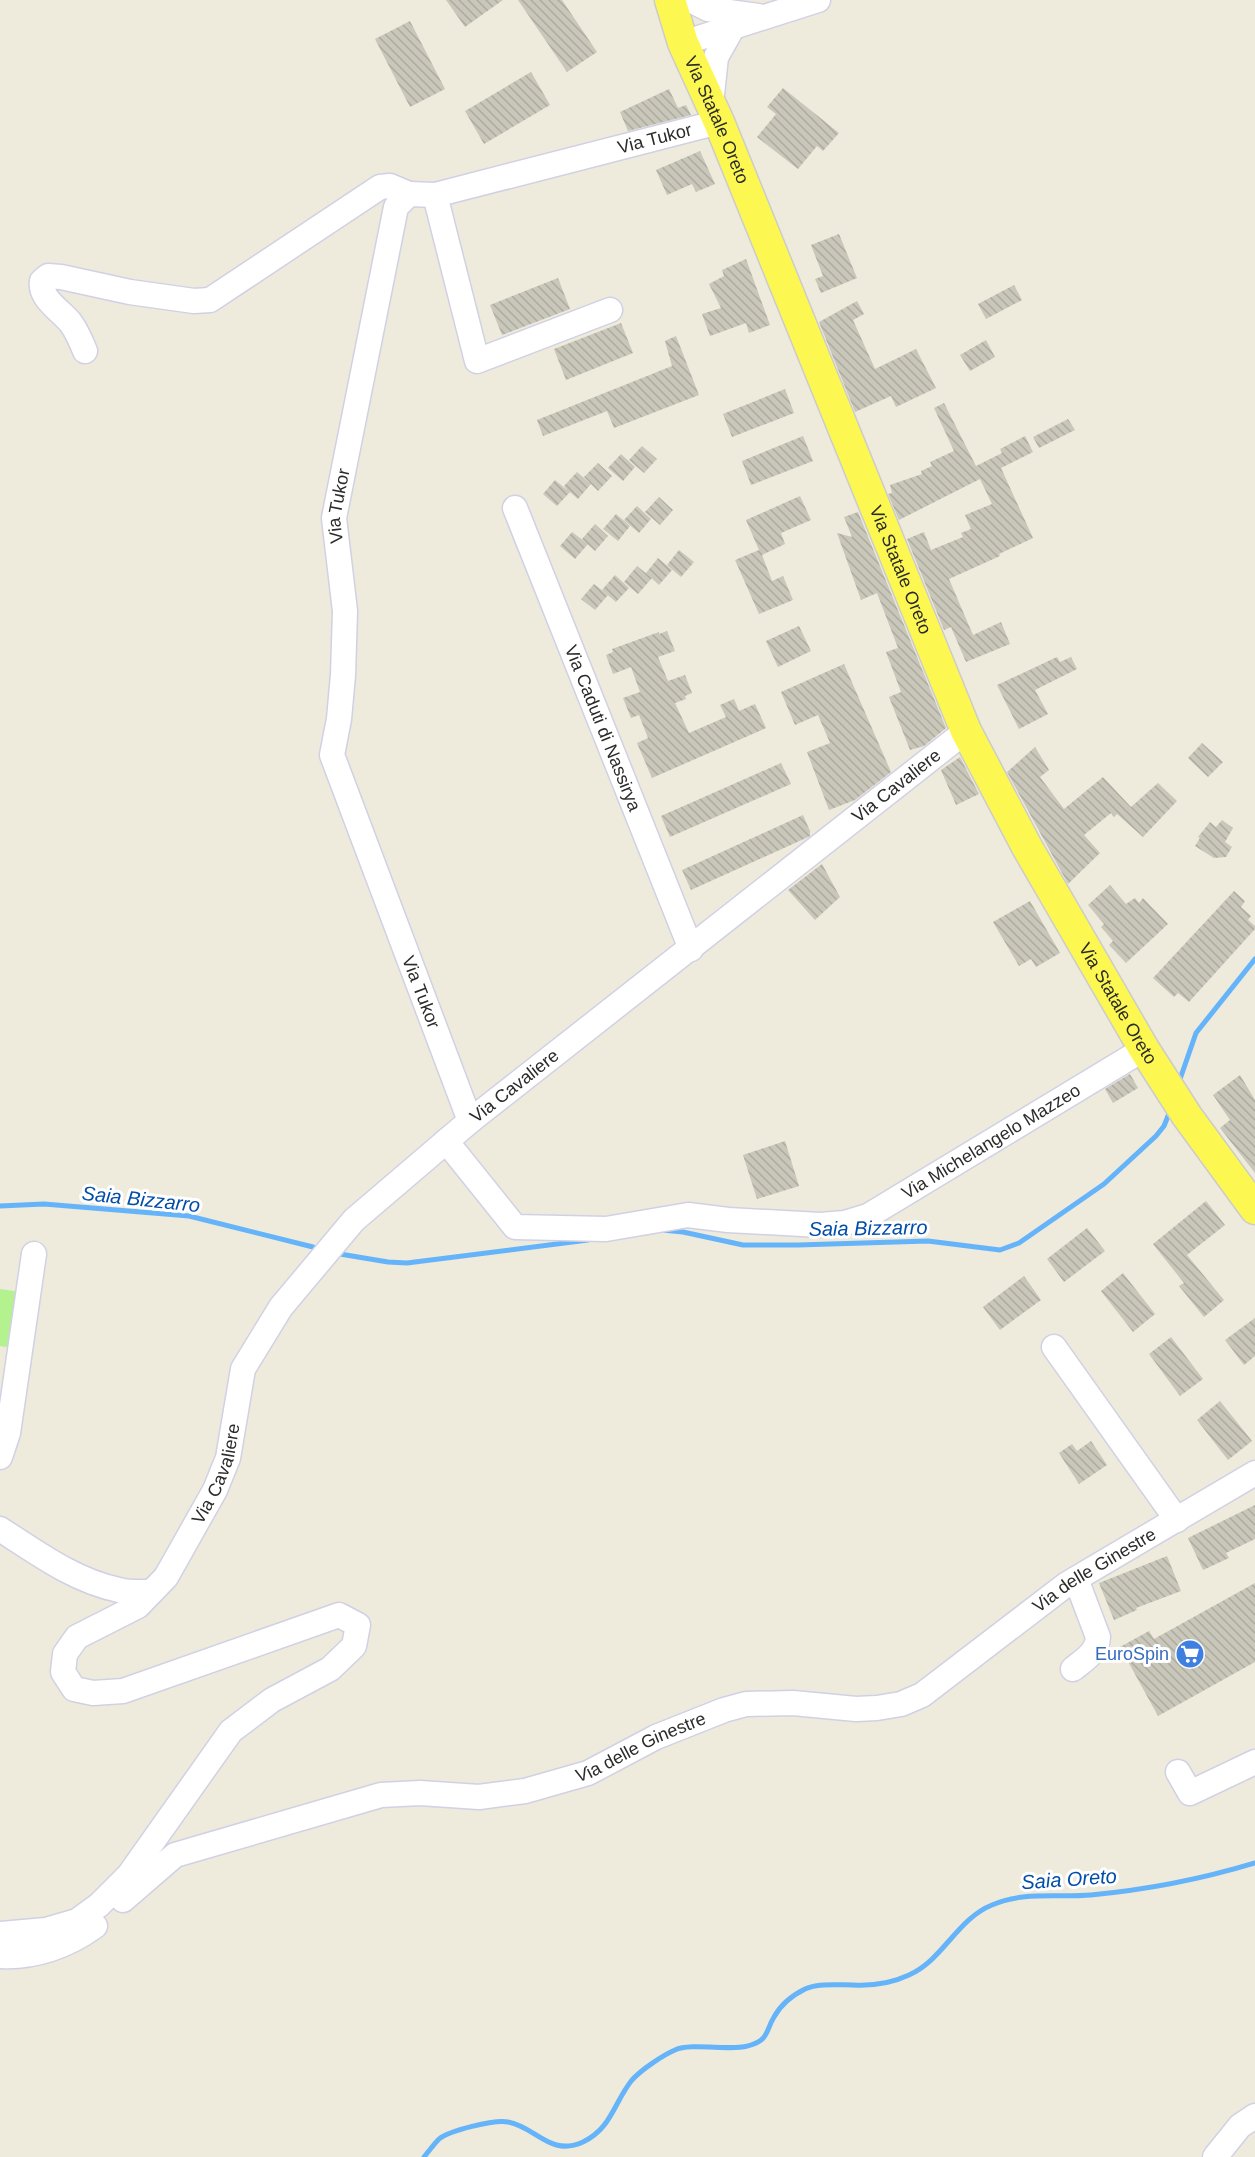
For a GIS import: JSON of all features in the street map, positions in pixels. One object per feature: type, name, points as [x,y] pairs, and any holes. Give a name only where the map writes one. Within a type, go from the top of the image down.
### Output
[{"type":"main road","points":[[654,0],[682,43]]},
{"type":"main road","points":[[670,0],[682,43]]},
{"type":"main road","name":"Via Statale Oreto","points":[[682,43],[715,113],[966,731],[1027,847],[1144,1049],[1187,1116],[1255,1209]]},
{"type":"street","points":[[690,0],[708,9],[766,16]]},
{"type":"street","points":[[682,43],[818,0]]},
{"type":"street","points":[[715,113],[716,57],[733,27]]},
{"type":"street","name":"Via Tukor","points":[[470,1121],[332,755],[339,719],[343,675],[345,611],[334,518],[396,207],[409,194],[435,195],[643,143],[715,113]]},
{"type":"street","points":[[86,351],[79,335],[45,296],[41,287],[42,281],[48,276],[61,276],[130,292],[194,301],[210,300],[380,187],[390,186],[409,194]]},
{"type":"street","points":[[435,195],[477,361],[609,310]]},
{"type":"street","name":"Via Caduti di Nassirya","points":[[515,508],[690,949]]},
{"type":"street","name":"Via Cavaliere","points":[[0,1934],[46,1930],[77,1921],[99,1905],[129,1875],[231,1731],[272,1700],[330,1669],[354,1646],[358,1625],[339,1615],[123,1691],[93,1693],[74,1689],[63,1672],[65,1654],[76,1637],[138,1606],[166,1577],[215,1490],[228,1458],[243,1369],[280,1307],[354,1220],[446,1141],[966,731]]},
{"type":"street","name":"Via Michelangelo Mazzeo","points":[[446,1141],[515,1227],[606,1229],[688,1215],[728,1220],[820,1225],[845,1223],[868,1216],[1144,1049]]},
{"type":"street","points":[[0,1457],[8,1434],[34,1254]]},
{"type":"street","points":[[1054,1347],[1177,1520]]},
{"type":"street","name":"Via delle Ginestre","points":[[0,1956],[19,1957],[51,1950],[93,1928],[175,1856],[381,1795],[420,1793],[479,1797],[525,1791],[588,1773],[656,1737],[724,1710],[746,1704],[793,1703],[856,1709],[901,1704],[922,1695],[1076,1579],[1255,1473]]},
{"type":"street","points":[[0,1529],[69,1572],[95,1584],[120,1591],[151,1592]]},
{"type":"street","points":[[1073,1669],[1092,1654],[1097,1646],[1098,1637],[1076,1579]]},
{"type":"street","points":[[1178,1772],[1190,1793],[1255,1762]]},
{"type":"street","points":[[1215,2157],[1240,2126],[1255,2115]]},
{"type":"green space","points":[[0,1289],[21,1292],[12,1348],[0,1346]]},
{"type":"building","points":[[446,0],[503,0],[465,27]]},
{"type":"building","points":[[518,0],[562,0],[597,52],[567,72]]},
{"type":"building","points":[[410,21],[445,89],[410,107],[375,39]]},
{"type":"building","points":[[531,72],[550,105],[484,144],[465,111]]},
{"type":"building","points":[[783,88],[839,133],[823,151],[817,146],[798,169],[757,137],[776,114],[767,107]]},
{"type":"building","points":[[669,89],[678,108],[686,105],[691,115],[628,131],[620,112]]},
{"type":"building","points":[[700,151],[715,184],[696,192],[692,184],[667,195],[656,170]]},
{"type":"building","points":[[839,234],[857,278],[821,293],[815,279],[823,276],[811,245]]},
{"type":"building","points":[[746,259],[770,325],[749,333],[746,323],[710,336],[702,314],[721,308],[709,284],[724,276],[722,270]]},
{"type":"building","points":[[558,278],[570,309],[502,335],[490,305]]},
{"type":"building","points":[[1014,285],[1022,300],[986,319],[978,304]]},
{"type":"building","points":[[857,301],[864,314],[853,320],[875,369],[916,349],[936,388],[896,407],[891,396],[855,412],[819,322]]},
{"type":"building","points":[[621,323],[633,353],[566,380],[554,349]]},
{"type":"building","points":[[676,336],[699,395],[614,428],[607,411],[543,436],[537,420],[672,366],[665,341]]},
{"type":"building","points":[[986,340],[995,357],[970,371],[960,355]]},
{"type":"building","points":[[785,389],[794,413],[732,437],[723,414]]},
{"type":"building","points":[[944,403],[976,466],[1002,453],[1000,449],[1025,436],[1033,452],[1001,468],[1033,538],[949,579],[973,635],[1001,622],[1010,644],[966,662],[951,627],[944,630],[907,539],[924,532],[931,550],[963,537],[961,533],[971,529],[965,515],[992,504],[980,479],[899,520],[888,494],[892,493],[890,485],[922,474],[921,471],[932,466],[930,462],[954,451],[934,408]]},
{"type":"building","points":[[1068,419],[1075,430],[1039,448],[1033,437]]},
{"type":"building","points":[[803,436],[813,461],[751,485],[742,461]]},
{"type":"building","points":[[642,446],[657,459],[644,473],[629,460]]},
{"type":"building","points":[[621,454],[635,467],[623,481],[608,468]]},
{"type":"building","points":[[598,463],[612,476],[598,491],[584,477]]},
{"type":"building","points":[[577,472],[591,484],[578,499],[570,492],[557,506],[543,494],[555,480],[567,490],[564,486]]},
{"type":"building","points":[[800,496],[811,520],[781,533],[785,544],[762,555],[772,581],[783,576],[793,600],[759,614],[735,560],[759,550],[746,520]]},
{"type":"building","points":[[659,497],[673,510],[660,525],[645,512]]},
{"type":"building","points":[[637,506],[651,519],[639,533],[624,520]]},
{"type":"building","points":[[858,512],[946,728],[924,746],[910,750],[889,697],[901,692],[886,652],[898,648],[877,593],[861,600],[837,533],[852,537],[844,517]]},
{"type":"building","points":[[616,514],[630,526],[618,541],[603,529]]},
{"type":"building","points":[[595,524],[608,536],[595,551],[582,539]]},
{"type":"building","points":[[572,532],[588,544],[575,559],[560,546]]},
{"type":"building","points":[[679,550],[694,562],[681,577],[667,565]]},
{"type":"building","points":[[658,558],[672,570],[659,585],[646,573]]},
{"type":"building","points":[[637,566],[652,578],[638,594],[624,582]]},
{"type":"building","points":[[615,575],[629,588],[616,602],[602,590]]},
{"type":"building","points":[[594,584],[608,595],[595,610],[581,599]]},
{"type":"building","points":[[799,626],[811,651],[778,667],[766,641]]},
{"type":"building","points":[[667,631],[675,651],[658,657],[668,681],[685,675],[692,693],[685,696],[686,699],[675,703],[689,733],[726,717],[720,705],[734,699],[739,711],[755,704],[766,728],[652,778],[637,743],[648,738],[639,715],[631,718],[623,698],[640,692],[631,667],[613,674],[606,655],[613,652],[612,649]]},
{"type":"building","points":[[1057,657],[1060,662],[1071,657],[1077,669],[1035,690],[1048,714],[1019,729],[997,685]]},
{"type":"building","points":[[844,664],[891,772],[855,800],[829,810],[807,752],[830,743],[818,715],[795,725],[781,692]]},
{"type":"building","points":[[1202,743],[1223,762],[1208,777],[1188,758]]},
{"type":"building","points":[[1035,747],[1049,770],[1040,777],[1064,809],[1103,777],[1131,807],[1158,783],[1177,801],[1143,837],[1117,814],[1114,817],[1111,813],[1084,835],[1100,853],[1068,884],[1007,772]]},
{"type":"building","points":[[960,757],[979,794],[956,805],[941,770]]},
{"type":"building","points":[[781,763],[791,784],[670,837],[661,816]]},
{"type":"building","points":[[803,815],[810,836],[691,890],[682,870]]},
{"type":"building","points":[[1222,820],[1233,828],[1225,842],[1232,847],[1226,857],[1214,858],[1195,846],[1200,838],[1198,837],[1210,822],[1216,827]]},
{"type":"building","points":[[822,864],[840,897],[815,920],[788,890]]},
{"type":"building","points":[[1110,885],[1126,904],[1135,898],[1139,903],[1143,898],[1168,924],[1126,963],[1109,945],[1113,941],[1101,927],[1104,924],[1088,905]]},
{"type":"building","points":[[1234,891],[1245,901],[1241,907],[1251,916],[1248,920],[1255,926],[1255,929],[1189,1002],[1178,993],[1174,997],[1153,978]]},
{"type":"building","points":[[1030,901],[1060,953],[1036,967],[1031,959],[1019,966],[993,922]]},
{"type":"building","points":[[1130,1074],[1138,1088],[1113,1103],[1105,1089]]},
{"type":"building","points":[[1240,1075],[1255,1100],[1255,1173],[1220,1128],[1230,1120],[1213,1095]]},
{"type":"building","points":[[785,1141],[799,1186],[757,1199],[743,1155]]},
{"type":"building","points":[[1206,1201],[1225,1225],[1187,1255],[1224,1300],[1204,1317],[1179,1286],[1184,1283],[1153,1244]]},
{"type":"building","points":[[1087,1228],[1105,1251],[1064,1282],[1047,1259]]},
{"type":"building","points":[[1123,1273],[1155,1314],[1133,1332],[1101,1291]]},
{"type":"building","points":[[1024,1276],[1041,1300],[1000,1330],[983,1307]]},
{"type":"building","points":[[1255,1318],[1255,1356],[1244,1365],[1225,1340]]},
{"type":"building","points":[[1171,1337],[1203,1379],[1180,1396],[1149,1354]]},
{"type":"building","points":[[1220,1401],[1252,1441],[1228,1460],[1197,1420]]},
{"type":"building","points":[[1091,1441],[1107,1465],[1079,1484],[1059,1453],[1072,1444],[1077,1451]]},
{"type":"building","points":[[1255,1505],[1255,1539],[1226,1553],[1229,1558],[1203,1570],[1188,1538]]},
{"type":"building","points":[[1167,1556],[1181,1591],[1136,1608],[1137,1610],[1114,1620],[1099,1583]]},
{"type":"building","name":"EuroSpin","points":[[1255,1583],[1255,1662],[1158,1716],[1120,1647],[1149,1631],[1154,1639]]},
{"type":"waterway","name":"Saia Bizzarro","points":[[1179,1082],[1196,1033],[1255,959]]},
{"type":"waterway","name":"Saia Bizzarro","points":[[662,1230],[683,1232],[743,1245],[928,1241],[1000,1250],[1019,1243],[1104,1184],[1156,1136],[1164,1126],[1170,1111]]},
{"type":"waterway","name":"Saia Bizzarro","points":[[0,1206],[44,1204],[189,1216],[313,1247]]},
{"type":"waterway","name":"Saia Bizzarro","points":[[340,1254],[407,1263],[588,1240]]},
{"type":"waterway","name":"Saia Oreto","points":[[424,2157],[444,2136],[461,2129],[493,2122],[518,2125],[552,2144],[571,2146],[583,2142],[607,2122],[632,2080],[664,2055],[682,2048],[734,2048],[757,2043],[764,2037],[777,2012],[784,2004],[796,1994],[810,1987],[874,1984],[909,1975],[931,1960],[969,1920],[992,1905],[1028,1896],[1091,1895],[1153,1887],[1255,1863]]},
{"type":"place","name":"EuroSpin","points":[[1190,1654]]}]
